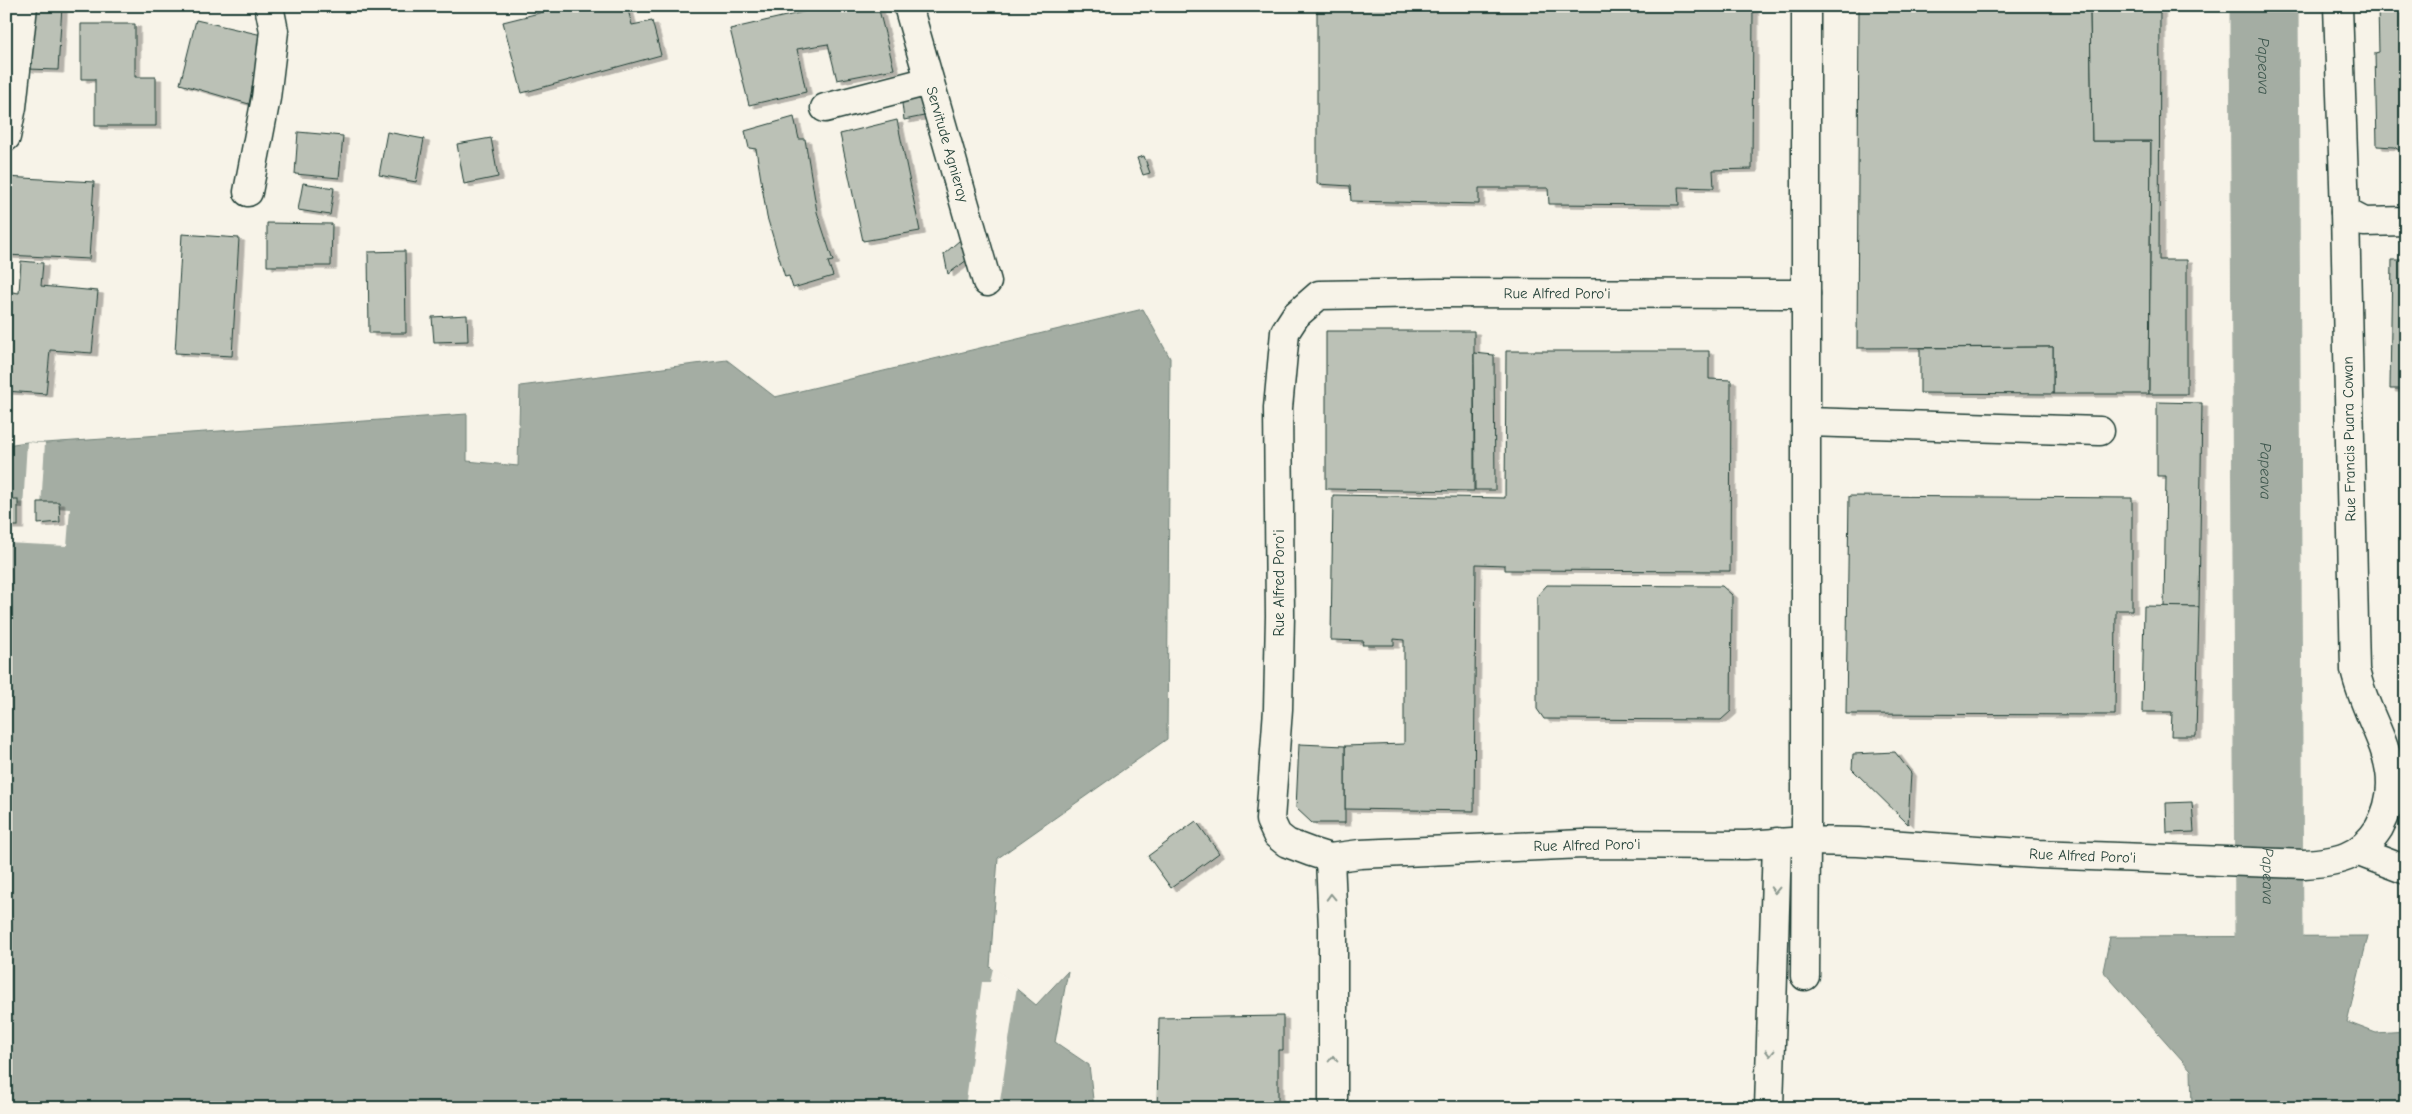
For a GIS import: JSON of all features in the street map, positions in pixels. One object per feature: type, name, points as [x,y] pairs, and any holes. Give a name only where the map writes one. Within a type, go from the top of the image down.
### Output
[{"type":"street","points":[[6,137],[12,106],[23,6]]},
{"type":"street","points":[[248,192],[266,98],[274,31],[269,6]]},
{"type":"street","name":"Servitude Agnieray","points":[[908,6],[987,282]]},
{"type":"street","points":[[1805,976],[1806,6]]},
{"type":"street","name":"Rue Francis Puara Cowan","points":[[2338,6],[2346,212],[2355,670],[2359,689],[2390,756],[2395,775],[2395,791],[2390,812],[2375,835],[2358,852]]},
{"type":"street","points":[[826,108],[930,81]]},
{"type":"street","points":[[2346,212],[2364,222],[2406,221]]},
{"type":"street","name":"Rue Alfred Poro'i","points":[[1806,294],[1436,293],[1319,295],[1296,316],[1285,332],[1278,408],[1280,616],[1278,709],[1270,820],[1277,835],[1287,842],[1330,858],[1360,854],[1583,844],[1746,845],[1806,841],[1858,842],[1959,851],[2149,860],[2304,864],[2337,861],[2358,852]]},
{"type":"street","points":[[1807,422],[2100,431]]},
{"type":"street","points":[[1768,1108],[1777,842]]},
{"type":"street","points":[[2358,852],[2406,870]]},
{"type":"street","points":[[1330,858],[1333,1108]]},
{"type":"shaded area","points":[[1143,309],[1170,358],[1167,739],[998,858],[990,967],[1036,1005],[1068,971],[1055,1042],[1089,1065],[1094,1108],[6,1108],[6,445],[27,442],[45,443],[467,414],[467,461],[518,466],[520,386],[727,360],[775,397]]},
{"type":"shaded area","points":[[2368,936],[2347,1022],[2376,1033],[2406,1031],[2406,1108],[2192,1108],[2191,1070],[2103,971],[2110,937]]},
{"type":"pier","points":[[27,442],[45,443],[41,507],[70,509],[67,546],[6,543],[6,507],[23,508]]},
{"type":"pier","points":[[993,968],[1017,986],[999,1108],[965,1108],[982,982],[990,982]]},
{"type":"building","points":[[30,6],[62,6],[58,70],[27,69]]},
{"type":"building","points":[[546,6],[627,6],[632,25],[652,21],[661,55],[522,93],[503,22],[547,11]]},
{"type":"building","points":[[829,6],[878,6],[894,69],[837,80],[828,44],[797,49],[806,92],[749,105],[730,29]]},
{"type":"building","points":[[1317,6],[1753,6],[1752,169],[1713,170],[1714,188],[1678,187],[1679,205],[1549,204],[1548,188],[1479,188],[1479,204],[1351,201],[1350,186],[1317,184]]},
{"type":"building","points":[[1859,6],[2090,6],[2092,141],[2151,141],[2149,394],[2053,394],[2053,347],[1857,348]]},
{"type":"building","points":[[2090,6],[2160,6],[2159,260],[2187,260],[2187,394],[2149,394],[2151,141],[2092,141]]},
{"type":"building","points":[[2378,6],[2406,6],[2406,154],[2394,147],[2377,146],[2375,53],[2379,52]]},
{"type":"building","points":[[196,20],[262,35],[249,104],[180,84]]},
{"type":"building","points":[[81,24],[135,24],[135,77],[156,77],[156,126],[95,126],[95,79],[81,79]]},
{"type":"building","points":[[901,95],[919,95],[924,116],[904,120]]},
{"type":"building","points":[[794,117],[799,139],[805,139],[817,212],[833,261],[828,262],[833,276],[793,288],[789,276],[785,277],[767,217],[756,149],[749,148],[745,131]]},
{"type":"building","points":[[897,120],[920,231],[863,241],[840,134]]},
{"type":"building","points":[[298,132],[343,136],[339,178],[295,174]]},
{"type":"building","points":[[387,132],[424,139],[416,182],[379,175]]},
{"type":"building","points":[[491,138],[498,177],[464,184],[457,144]]},
{"type":"building","points":[[1144,156],[1150,173],[1143,175],[1137,158]]},
{"type":"building","points":[[6,177],[94,182],[89,259],[6,255]]},
{"type":"building","points":[[303,183],[334,188],[330,215],[298,210]]},
{"type":"building","points":[[267,223],[332,224],[331,266],[267,266]]},
{"type":"building","points":[[182,234],[239,238],[232,356],[175,353]]},
{"type":"building","points":[[960,240],[967,260],[948,274],[944,254]]},
{"type":"building","points":[[405,251],[406,333],[369,333],[368,252]]},
{"type":"building","points":[[2392,260],[2406,260],[2406,389],[2390,389]]},
{"type":"building","points":[[21,261],[43,263],[41,286],[98,291],[92,353],[50,350],[46,394],[6,391],[6,291],[19,293]]},
{"type":"building","points":[[467,315],[468,341],[434,342],[432,317]]},
{"type":"building","points":[[1326,331],[1474,331],[1474,491],[1326,489]]},
{"type":"building","points":[[2053,347],[2053,394],[1920,393],[1920,348]]},
{"type":"building","points":[[1506,351],[1709,351],[1709,379],[1731,380],[1730,571],[1505,570],[1505,565],[1476,564],[1474,811],[1345,809],[1345,746],[1404,744],[1404,640],[1394,639],[1394,645],[1362,645],[1364,641],[1331,640],[1333,495],[1505,498]]},
{"type":"building","points":[[1474,353],[1494,355],[1495,490],[1475,490]]},
{"type":"building","points":[[2157,402],[2202,403],[2199,607],[2164,607],[2166,476],[2157,476]]},
{"type":"building","points":[[2403,488],[2406,488],[2405,694]]},
{"type":"building","points":[[1849,496],[2132,498],[2132,610],[2116,610],[2115,715],[1846,714]]},
{"type":"building","points":[[6,500],[18,500],[18,526],[6,526]]},
{"type":"building","points":[[38,502],[59,502],[60,522],[38,524]]},
{"type":"building","points":[[1547,585],[1722,586],[1732,595],[1731,711],[1721,720],[1544,719],[1537,709],[1537,596]]},
{"type":"building","points":[[2144,606],[2199,607],[2196,736],[2171,736],[2172,712],[2142,712]]},
{"type":"building","points":[[1299,744],[1345,746],[1345,823],[1312,823],[1296,808]]},
{"type":"building","points":[[1895,752],[1911,773],[1908,824],[1852,769],[1853,754]]},
{"type":"building","points":[[2192,802],[2194,832],[2167,833],[2166,803]]},
{"type":"building","points":[[1196,821],[1219,853],[1171,888],[1148,856]]},
{"type":"building","points":[[1283,1016],[1283,1050],[1278,1050],[1278,1108],[1157,1108],[1159,1018]]},
{"type":"waterway","name":"Papeava","points":[[2264,6],[2269,936]]}]
